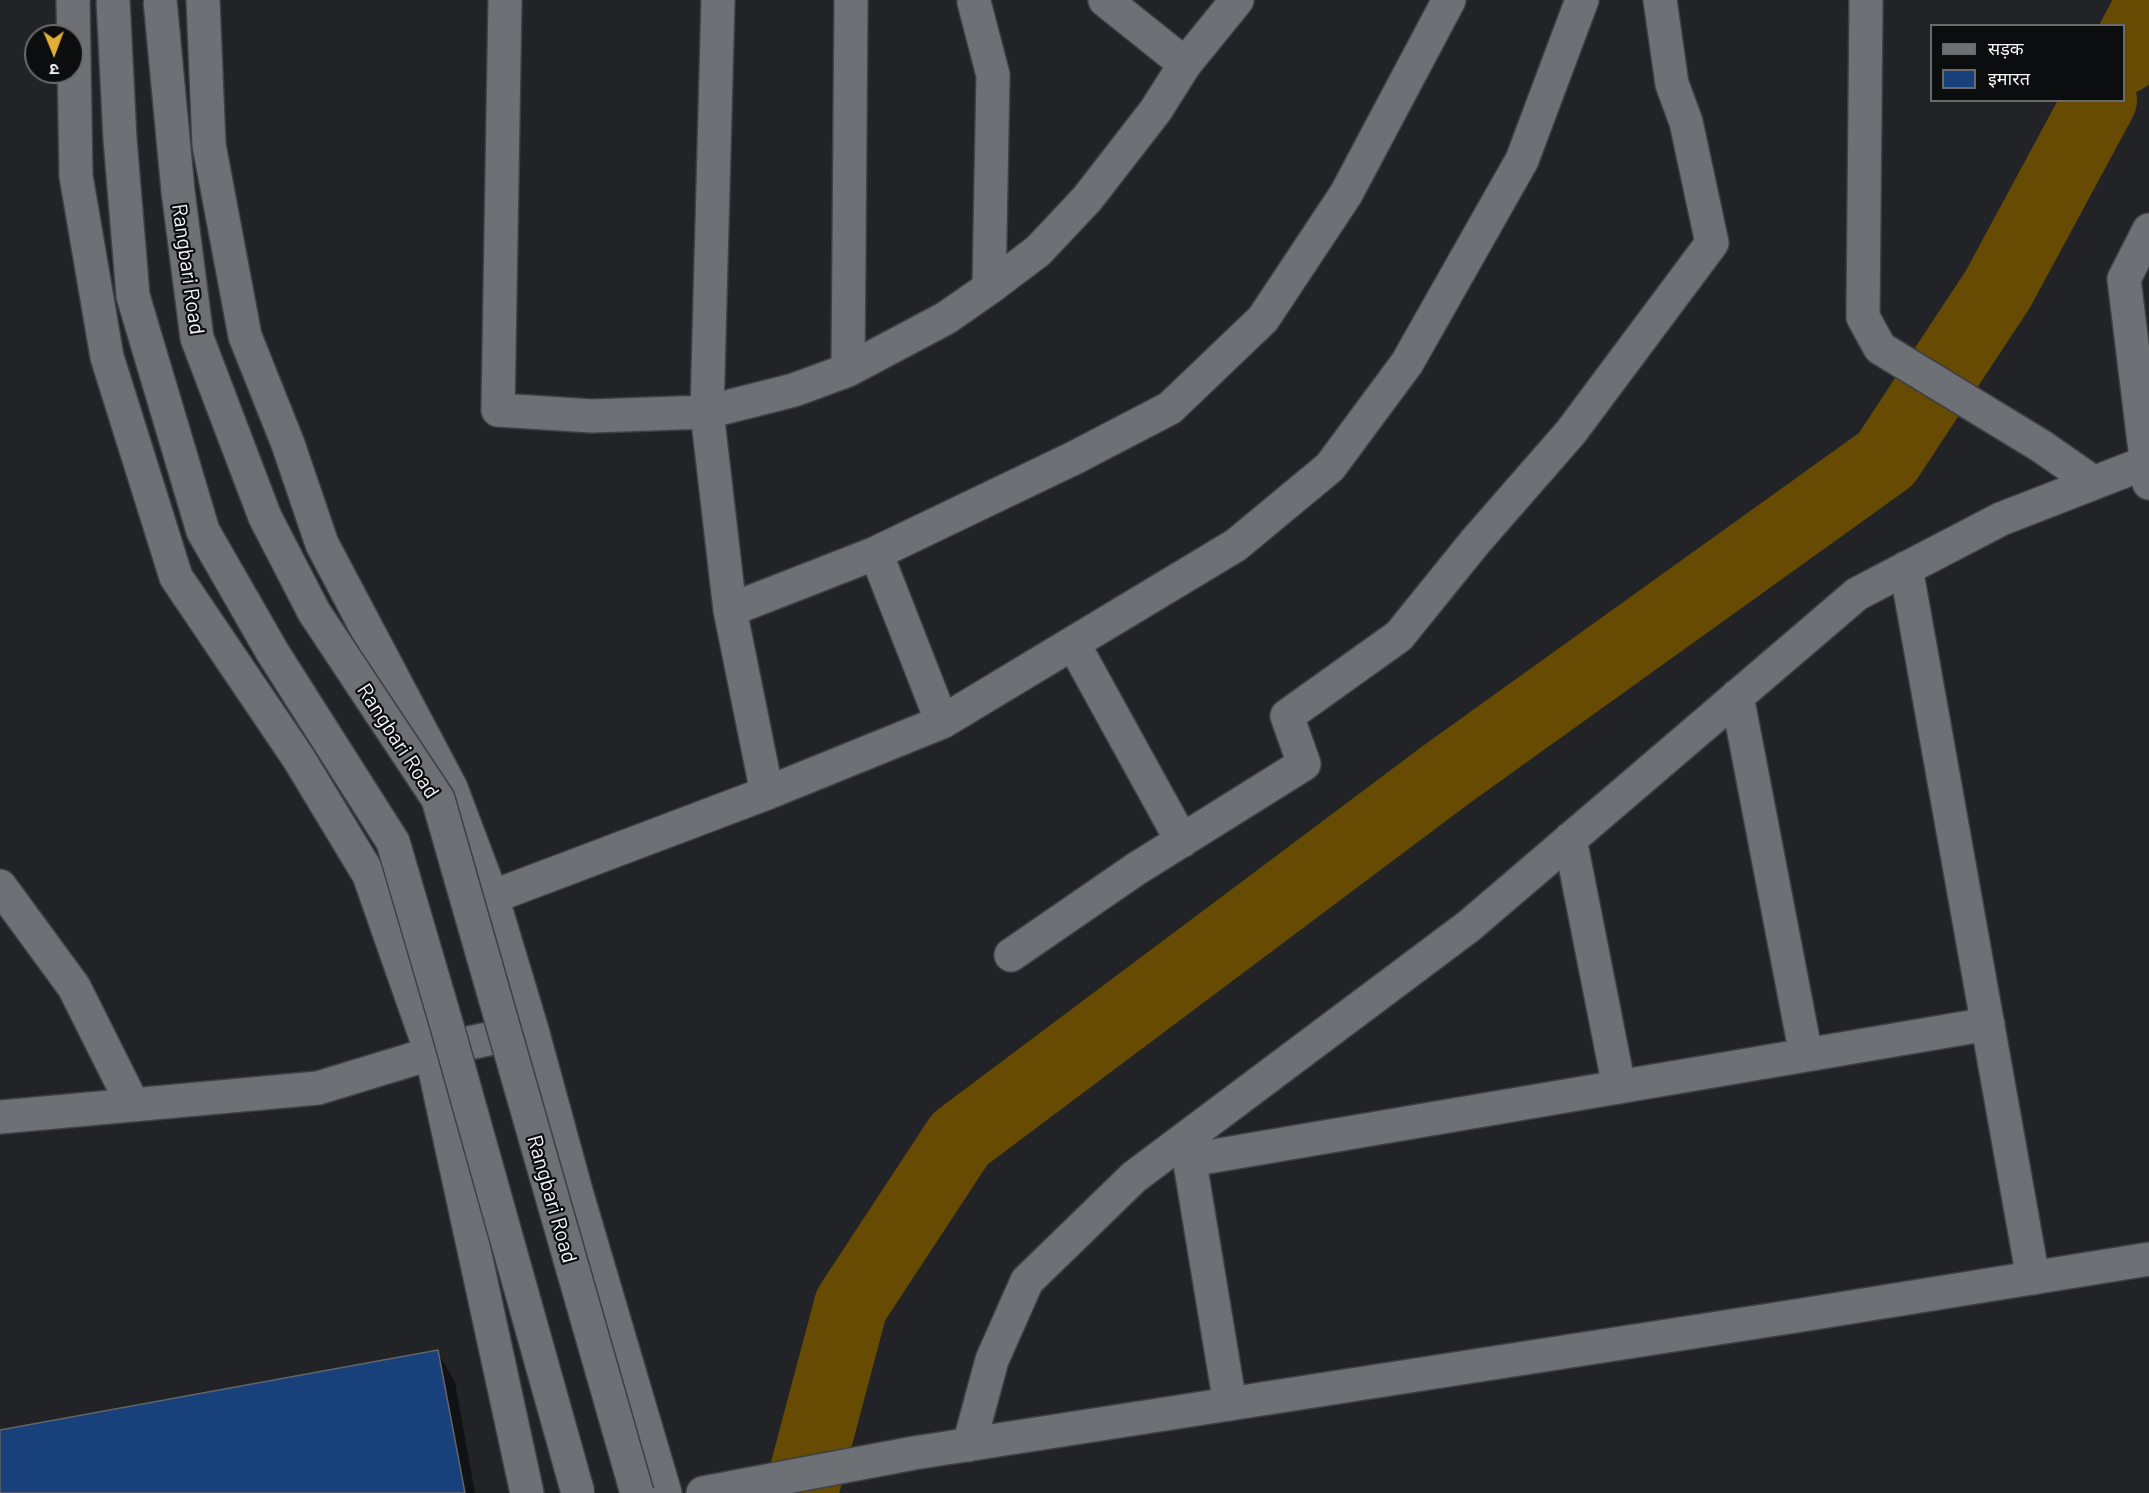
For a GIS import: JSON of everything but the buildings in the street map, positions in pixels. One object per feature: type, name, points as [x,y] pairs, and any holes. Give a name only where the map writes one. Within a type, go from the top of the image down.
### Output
[{"type":"street","points":[[73,0],[76,176],[107,357],[176,577],[299,759],[369,875],[431,1053],[527,1493]]},
{"type":"street","points":[[113,0],[120,139],[133,296],[203,531],[273,653],[393,842],[578,1493]]},
{"type":"street","name":"Rangbari Road","points":[[160,0],[177,192],[197,338],[265,517],[314,612],[438,799],[637,1493]]},
{"type":"street","points":[[203,0],[209,145],[245,336],[288,444],[322,544],[450,788],[492,897],[665,1493]]},
{"type":"street","points":[[505,0],[498,410],[592,416],[707,412],[794,390],[848,370],[946,318],[1038,251],[1087,199],[1156,110],[1185,64],[1237,0]]},
{"type":"street","points":[[718,0],[707,412],[730,610],[767,793]]},
{"type":"street","points":[[848,370],[851,0]]},
{"type":"street","points":[[1105,0],[1185,64]]},
{"type":"street","points":[[730,610],[876,553],[1074,458],[1170,408],[1263,319],[1346,194],[1449,0]]},
{"type":"street","points":[[492,897],[767,793],[942,722],[1236,545],[1330,467],[1407,363],[1522,160],[1582,0]]},
{"type":"street","points":[[1011,955],[1136,869],[1304,764],[1287,716],[1399,636],[1475,542],[1571,432],[1712,243],[1686,122],[1672,84],[1660,0]]},
{"type":"street","points":[[1866,0],[1863,317],[1880,348],[2041,446],[2094,483]]},
{"type":"street","points":[[973,1],[993,75],[989,288]]},
{"type":"street","points":[[969,1444],[992,1360],[1027,1281],[1134,1177],[1188,1149],[1468,926],[1857,594],[2001,519],[2094,483],[2147,473],[2124,279],[2145,246]]},
{"type":"street","points":[[876,553],[942,722]]},
{"type":"street","points":[[1906,568],[2033,1278]]},
{"type":"street","points":[[1073,643],[1182,841]]},
{"type":"street","points":[[1737,696],[1806,1055]]},
{"type":"street","points":[[1570,839],[1619,1087]]},
{"type":"street","points":[[0,886],[74,987],[133,1105]]},
{"type":"street","points":[[1188,1149],[1619,1087],[1988,1024]]},
{"type":"street","points":[[0,1117],[318,1088],[459,1044],[532,1030]]},
{"type":"street","points":[[1188,1149],[1230,1404]]},
{"type":"street","points":[[703,1493],[969,1444],[2149,1259]]},
{"type":"waterway","points":[[2125,55],[2149,10]]},
{"type":"waterway","points":[[801,1493],[851,1305],[960,1139],[1447,774],[1886,459],[1998,289],[2099,102]]}]
